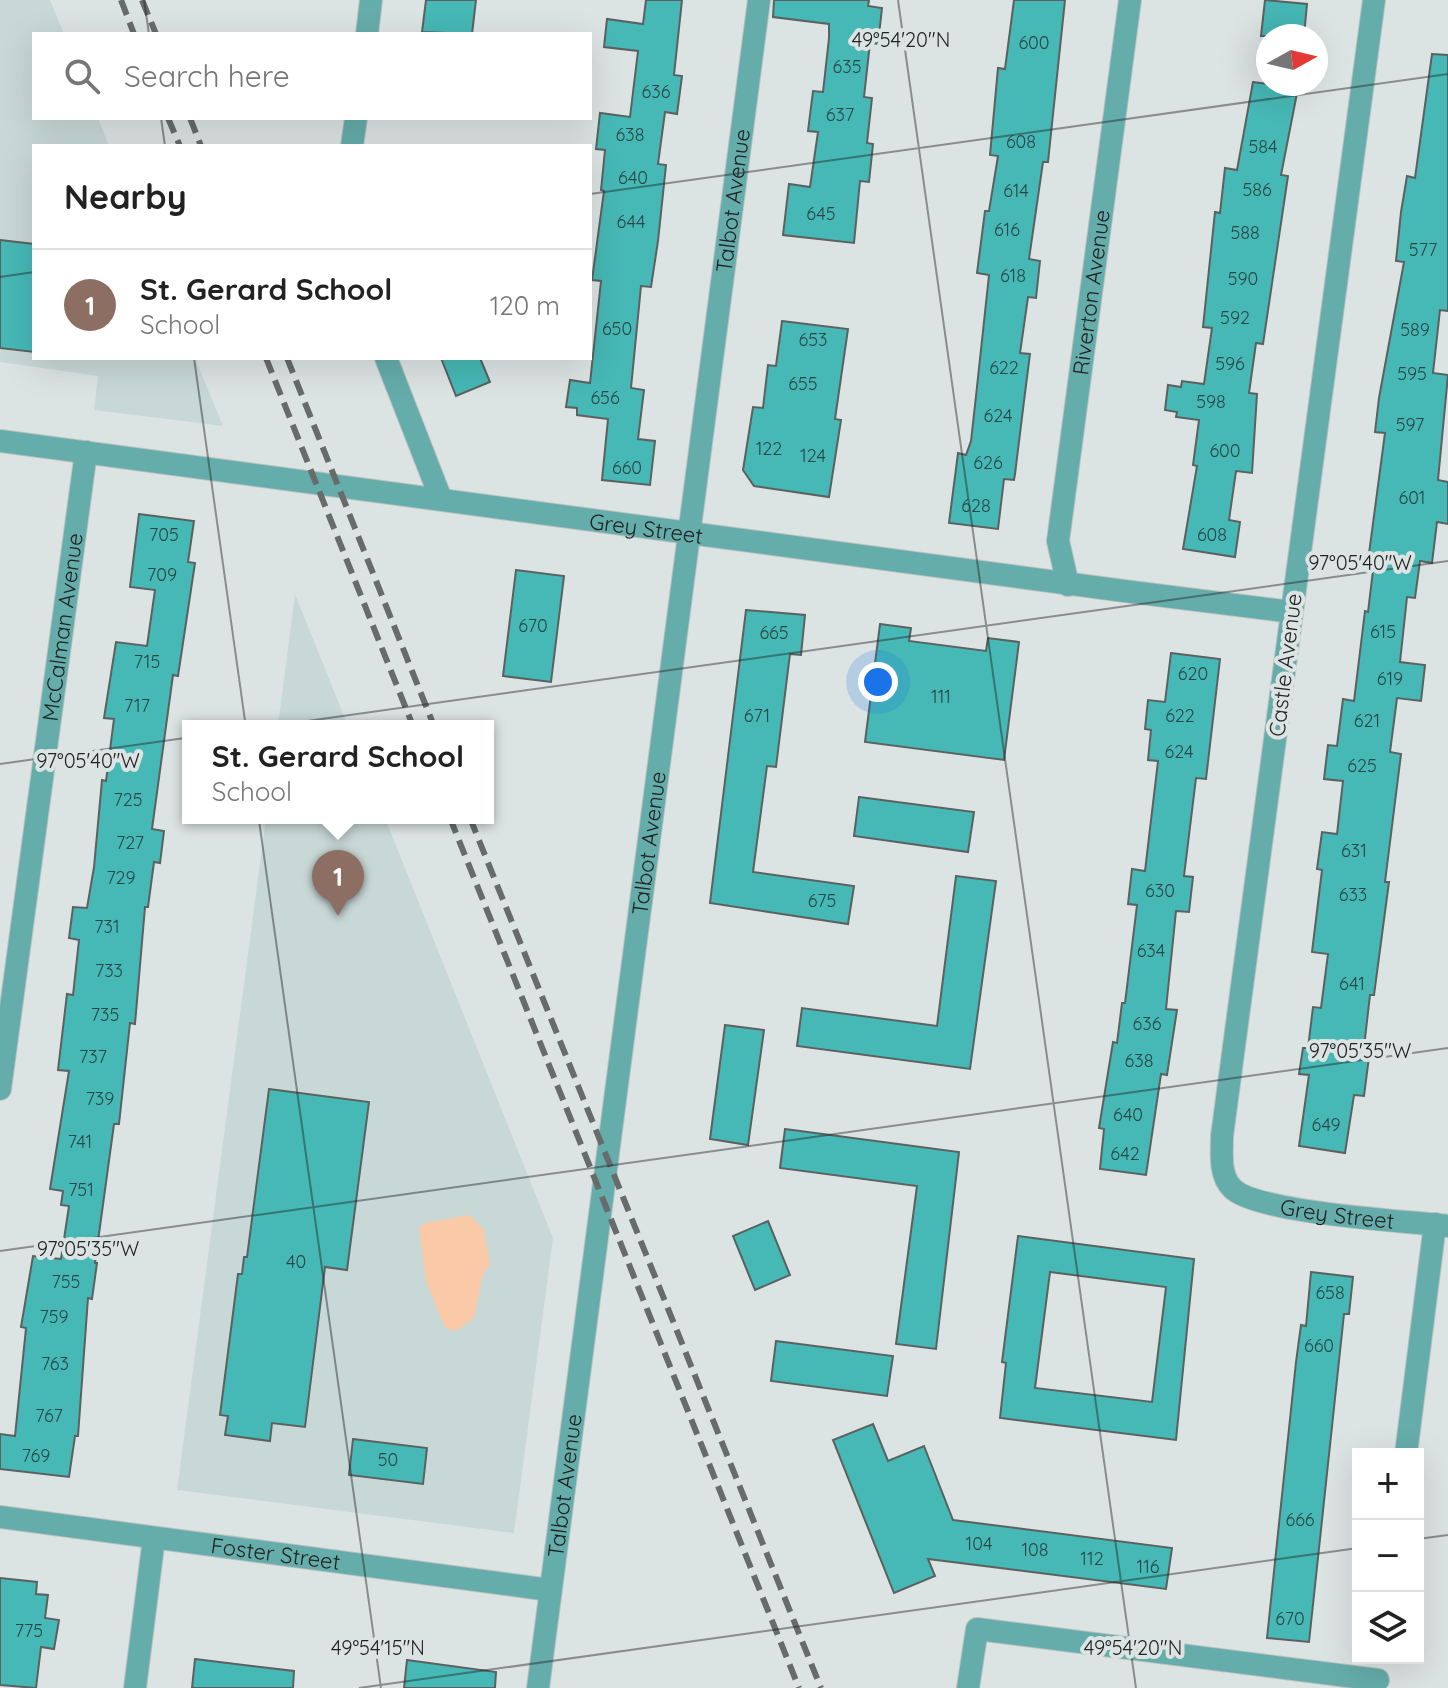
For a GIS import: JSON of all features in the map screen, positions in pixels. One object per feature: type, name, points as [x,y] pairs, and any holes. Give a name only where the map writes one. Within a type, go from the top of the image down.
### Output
[{"type":"street","points":[[367,32],[371,0]]},
{"type":"street","name":"Talbot Avenue","points":[[538,1688],[759,0]]},
{"type":"street","name":"Riverton Avenue","points":[[1068,585],[1058,541],[1130,0]]},
{"type":"street","name":"Castle Avenue","points":[[1230,1186],[1223,1167],[1222,1136],[1374,0]]},
{"type":"street","points":[[352,144],[356,120]]},
{"type":"street","points":[[387,360],[441,499]]},
{"type":"street","name":"Grey Street","points":[[0,441],[441,499],[687,536],[1292,612]]},
{"type":"street","name":"McCalman Avenue","points":[[0,1089],[86,452]]},
{"type":"street","name":"Grey Street","points":[[1230,1186],[1268,1204],[1442,1225]]},
{"type":"street","points":[[1407,1448],[1442,1225]]},
{"type":"street","name":"Foster Street","points":[[0,1517],[550,1590]]},
{"type":"street","points":[[135,1688],[154,1538]]},
{"type":"street","points":[[968,1688],[977,1629],[1379,1675]]},
{"type":"shaded area","points":[[0,0],[50,0],[63,32],[32,32],[32,120],[99,120],[108,144],[32,144],[32,360],[196,360],[223,426],[94,410],[98,376],[0,362]]},
{"type":"shaded area","points":[[295,594],[346,720],[279,720]]},
{"type":"shaded area","points":[[265,824],[387,824],[553,1238],[514,1533],[177,1490]]},
{"type":"shaded area","points":[[470,1215],[484,1230],[490,1265],[483,1274],[474,1318],[456,1331],[445,1328],[426,1281],[419,1228],[425,1223]]},
{"type":"building","points":[[426,0],[476,0],[472,32],[422,32]]},
{"type":"building","points":[[646,0],[682,0],[674,75],[682,76],[677,114],[665,112],[658,164],[666,165],[658,241],[651,287],[641,286],[631,388],[644,390],[638,439],[655,441],[650,485],[602,480],[608,419],[577,415],[577,408],[566,407],[570,380],[590,383],[601,281],[592,280],[604,191],[601,190],[605,150],[596,149],[600,113],[630,117],[638,51],[604,47],[607,19],[643,24]]},
{"type":"building","points":[[774,0],[869,0],[868,6],[882,8],[878,44],[870,43],[864,97],[872,98],[867,143],[873,144],[869,182],[860,181],[854,243],[783,235],[789,184],[810,187],[818,132],[808,131],[813,91],[823,92],[829,24],[773,17]]},
{"type":"building","points":[[1014,0],[1065,0],[1048,162],[1043,162],[1029,259],[1040,261],[1036,298],[1028,297],[1020,353],[1030,354],[1015,474],[1014,480],[1004,479],[998,529],[949,523],[958,453],[966,455],[971,441],[989,275],[977,273],[985,211],[989,211],[998,156],[990,155],[998,68],[1005,69]]},
{"type":"building","points":[[1265,0],[1307,4],[1305,24],[1262,24]]},
{"type":"building","points":[[1432,54],[1448,55],[1448,311],[1440,310],[1433,373],[1448,375],[1438,480],[1448,482],[1448,524],[1437,522],[1432,563],[1420,561],[1415,598],[1407,597],[1400,662],[1425,665],[1421,701],[1397,698],[1390,752],[1401,754],[1385,882],[1389,882],[1363,1056],[1369,1057],[1364,1096],[1354,1095],[1345,1153],[1299,1146],[1309,1075],[1299,1074],[1303,1048],[1308,1048],[1313,1007],[1321,1008],[1328,954],[1312,952],[1322,870],[1317,869],[1322,832],[1337,834],[1343,781],[1324,779],[1328,745],[1337,746],[1343,699],[1354,701],[1365,611],[1368,612],[1374,562],[1368,561],[1385,433],[1375,432],[1404,262],[1396,261],[1401,212],[1407,176],[1415,178]]},
{"type":"building","points":[[1253,82],[1256,82],[1256,96],[1296,96],[1281,175],[1288,176],[1263,344],[1256,343],[1249,393],[1257,394],[1252,473],[1236,471],[1229,520],[1240,522],[1235,557],[1183,549],[1197,466],[1193,465],[1199,420],[1176,417],[1177,412],[1165,410],[1168,385],[1181,387],[1182,381],[1204,384],[1212,328],[1203,327],[1215,212],[1220,213],[1225,168],[1237,170]]},
{"type":"building","points":[[0,240],[32,244],[32,352],[0,348]]},
{"type":"building","points":[[782,321],[848,329],[835,419],[841,420],[829,497],[754,486],[743,470],[753,407],[763,408],[768,365],[776,366]]},
{"type":"building","points":[[442,360],[481,360],[490,382],[456,396]]},
{"type":"building","points":[[139,514],[194,521],[188,562],[195,563],[178,676],[173,675],[152,829],[164,831],[160,863],[154,862],[148,907],[145,907],[135,1024],[130,1023],[119,1124],[114,1124],[92,1299],[88,1298],[78,1436],[75,1436],[69,1477],[0,1469],[0,1434],[15,1436],[26,1328],[21,1327],[33,1256],[61,1259],[69,1206],[61,1205],[63,1191],[50,1189],[69,1071],[58,1070],[67,994],[73,995],[79,940],[69,938],[73,907],[87,908],[94,867],[102,780],[106,781],[114,719],[104,718],[116,642],[147,646],[155,590],[130,587]]},
{"type":"building","points":[[516,570],[564,576],[551,682],[503,676]]},
{"type":"building","points":[[746,610],[805,615],[801,655],[790,654],[776,767],[767,766],[753,872],[854,886],[848,924],[710,903]]},
{"type":"building","points":[[880,624],[911,628],[909,641],[986,651],[988,638],[1019,642],[1004,760],[865,742]]},
{"type":"building","points":[[1171,653],[1220,659],[1206,779],[1196,778],[1184,876],[1193,877],[1189,912],[1176,911],[1166,1009],[1177,1010],[1167,1075],[1161,1074],[1146,1175],[1100,1169],[1104,1129],[1099,1128],[1113,1042],[1117,1043],[1122,1003],[1125,1003],[1137,905],[1128,904],[1132,869],[1145,871],[1158,761],[1148,760],[1151,730],[1145,729],[1148,700],[1165,702]]},
{"type":"building","points":[[859,797],[974,812],[968,852],[854,836]]},
{"type":"building","points":[[956,876],[996,881],[970,1069],[797,1046],[802,1008],[937,1026]]},
{"type":"building","points":[[725,1025],[764,1030],[748,1145],[710,1139]]},
{"type":"building","points":[[269,1089],[369,1102],[347,1270],[325,1267],[305,1427],[272,1423],[270,1441],[225,1435],[228,1416],[220,1415],[238,1274],[242,1274],[244,1257],[247,1257]]},
{"type":"building","points":[[785,1129],[959,1152],[936,1349],[896,1344],[917,1186],[780,1168]]},
{"type":"building","points":[[768,1221],[790,1275],[755,1290],[733,1236]]},
{"type":"building","points":[[1018,1236],[1194,1259],[1176,1440],[1000,1418],[1006,1363],[1002,1362]],"holes":[[[1050,1272],[1166,1287],[1152,1402],[1035,1388]]]},
{"type":"building","points":[[1311,1272],[1353,1277],[1349,1314],[1344,1314],[1309,1642],[1267,1638],[1296,1362],[1301,1325],[1306,1326]]},
{"type":"building","points":[[776,1341],[893,1356],[887,1396],[771,1381]]},
{"type":"building","points":[[873,1424],[888,1461],[924,1446],[953,1520],[1172,1548],[1166,1589],[928,1559],[935,1576],[894,1593],[833,1440]]},
{"type":"building","points":[[353,1439],[427,1448],[423,1484],[349,1475]]},
{"type":"building","points":[[0,1578],[37,1582],[36,1594],[48,1595],[45,1618],[59,1620],[54,1649],[41,1647],[36,1688],[0,1685]]},
{"type":"building","points":[[195,1659],[294,1671],[293,1688],[192,1688]]},
{"type":"building","points":[[407,1660],[496,1672],[495,1688],[404,1688]]},
{"type":"railway","points":[[121,0],[133,32]]},
{"type":"railway","points":[[142,0],[155,32]]},
{"type":"railway","points":[[169,120],[179,144]]},
{"type":"railway","points":[[191,120],[200,144]]},
{"type":"railway","points":[[267,360],[411,720]]},
{"type":"railway","points":[[288,360],[432,720]]},
{"type":"railway","points":[[452,824],[799,1688]]},
{"type":"railway","points":[[472,824],[821,1688]]},
{"type":"place","name":"St. Gerard School","points":[[338,916]]}]
